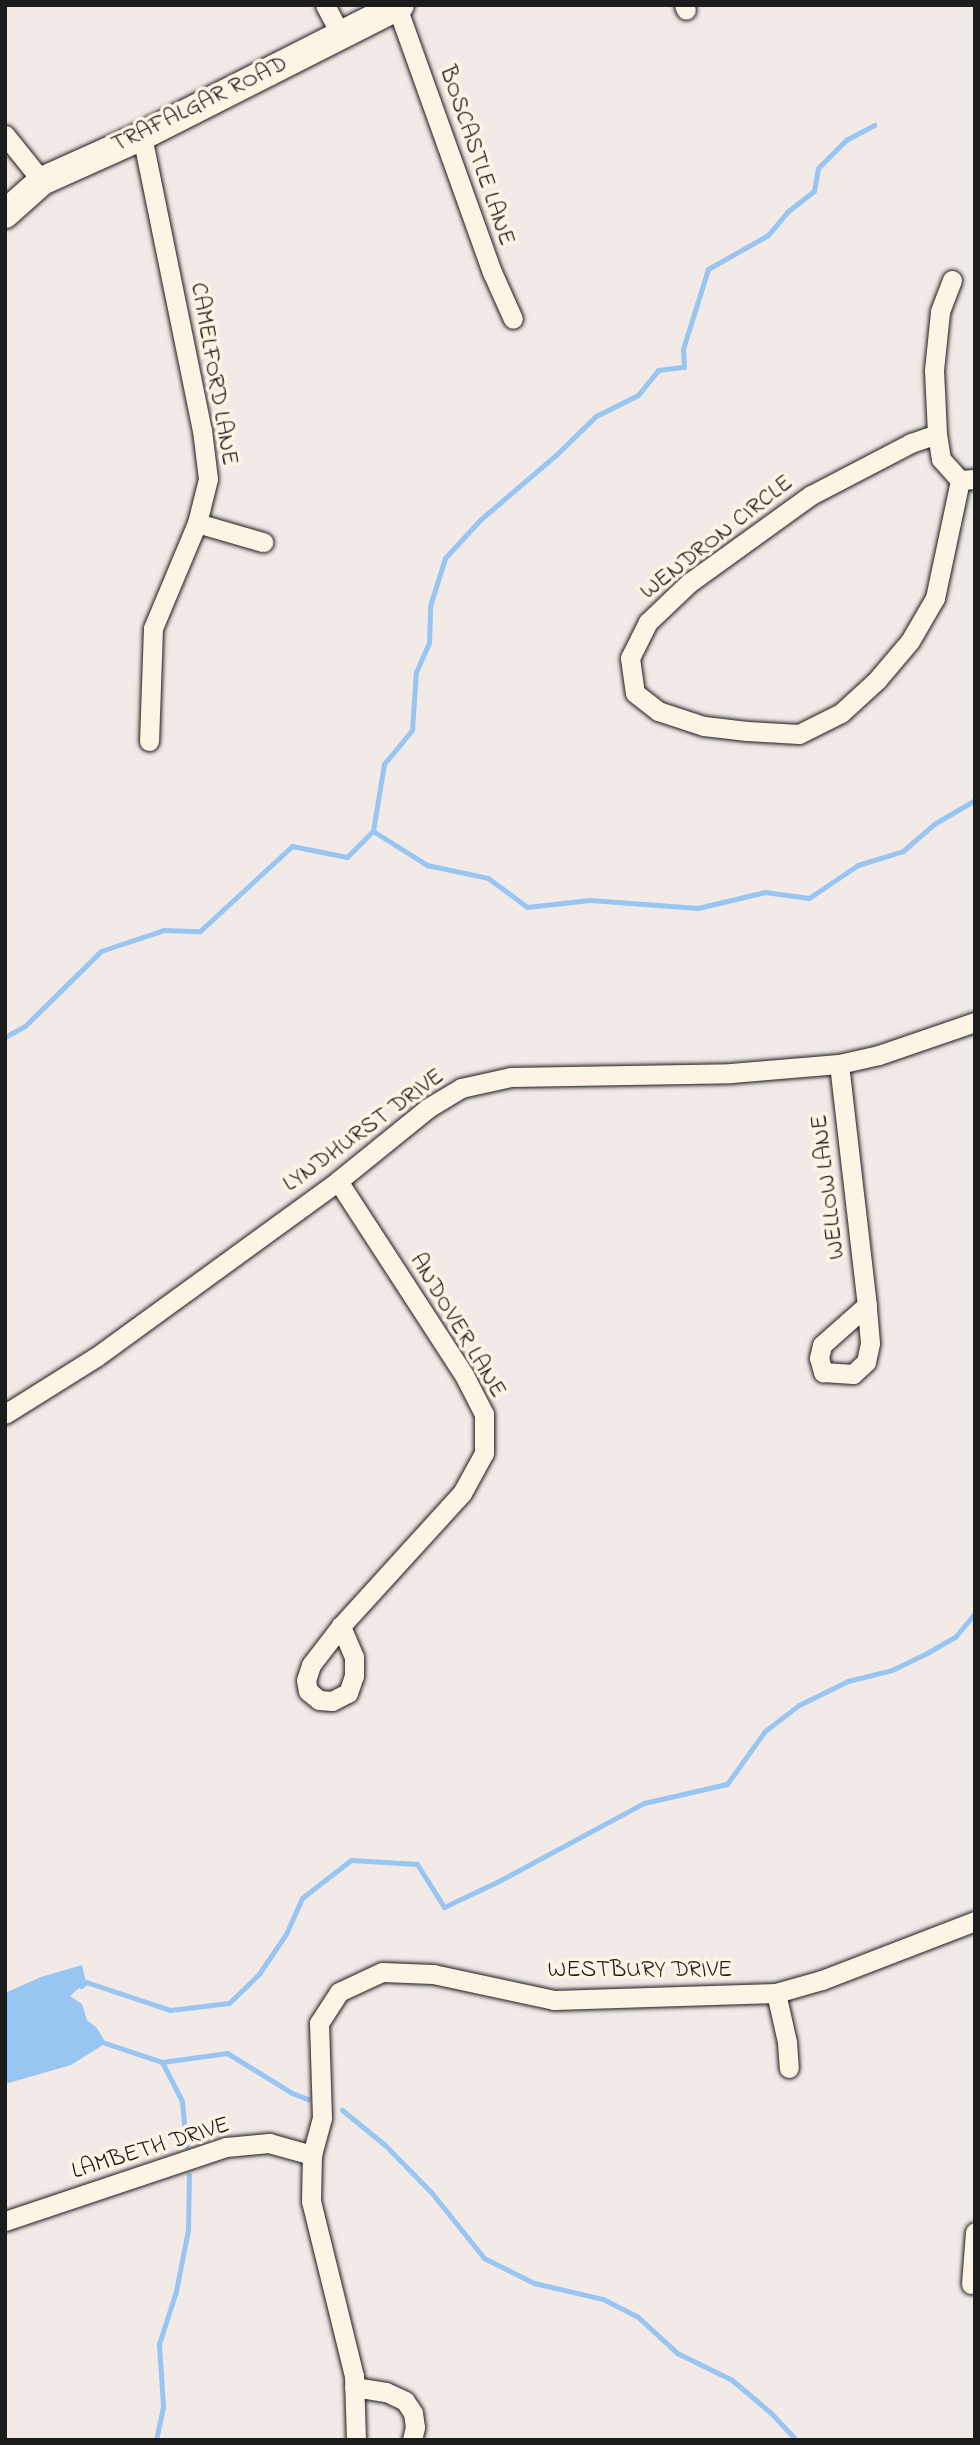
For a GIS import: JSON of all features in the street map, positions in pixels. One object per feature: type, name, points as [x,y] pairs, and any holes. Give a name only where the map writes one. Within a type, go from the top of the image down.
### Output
[{"type":"street","points":[[324,5],[341,35]]},
{"type":"street","name":"TRAFALGAR ROAD","points":[[5,214],[42,181],[142,136],[398,6]]},
{"type":"street","name":"BOSCASTLE LANE","points":[[398,6],[492,272],[513,319]]},
{"type":"street","points":[[5,135],[42,181]]},
{"type":"street","name":"CAMELFORD LANE","points":[[142,136],[208,479],[197,523],[153,628],[149,741]]},
{"type":"street","points":[[937,434],[934,370],[939,323],[952,280]]},
{"type":"street","name":"WENDRON CIRCLE","points":[[937,434],[940,459],[967,480],[935,598],[910,641],[877,680],[841,713],[800,734],[747,731],[704,726],[658,711],[635,693],[630,658],[648,622],[689,583],[811,495],[911,443],[937,434]]},
{"type":"street","points":[[197,523],[263,542]]},
{"type":"street","name":"LYNDHURST DRIVE","points":[[5,1414],[96,1357],[338,1181],[428,1108],[461,1088],[512,1077],[731,1073],[839,1064],[879,1055],[975,1021]]},
{"type":"street","name":"WELLOW LANE","points":[[839,1064],[867,1305]]},
{"type":"street","name":"ANDOVER LANE","points":[[338,1181],[464,1375],[484,1413],[484,1453],[462,1493],[341,1626]]},
{"type":"street","name":"WESTBURY DRIVE","points":[[356,2440],[354,2387],[330,2271],[311,2200],[313,2155],[321,2118],[319,2023],[339,1992],[382,1972],[433,1974],[554,2000],[776,1993],[822,1980],[975,1921]]},
{"type":"street","points":[[776,1993],[789,2068]]},
{"type":"street","name":"LAMBETH DRIVE","points":[[5,2221],[226,2147],[269,2143],[313,2155]]},
{"type":"street","points":[[971,2284],[975,2232]]},
{"type":"street","points":[[354,2387],[386,2392],[405,2402],[413,2413],[415,2427],[412,2440]]},
{"type":"water","points":[[82,1965],[86,1982],[70,1996],[82,2004],[87,2020],[97,2028],[106,2043],[71,2065],[5,2084],[5,1993],[41,1977]]},
{"type":"waterway","points":[[5,1037],[25,1026],[101,951],[164,930],[200,931],[292,846],[347,857],[373,831],[384,764],[412,730],[416,672],[429,643],[430,606],[445,558],[481,519],[556,455],[596,416],[638,395],[658,370],[684,367],[683,349],[708,269],[768,235],[787,212],[814,191],[818,168],[846,140],[874,125]]},
{"type":"waterway","points":[[373,831],[427,865],[488,878],[527,907],[590,900],[698,908],[765,892],[809,898],[858,865],[903,851],[934,824],[975,800]]},
{"type":"waterway","points":[[81,1986],[86,1982],[170,2010],[229,2003],[259,1974],[286,1934],[302,1898],[351,1860],[417,1864],[444,1907],[497,1882],[644,1803],[727,1784],[765,1731],[799,1705],[848,1681],[892,1670],[927,1653],[955,1637],[975,1613]]},
{"type":"waterway","points":[[99,2041],[162,2062],[227,2053],[292,2093],[308,2099]]},
{"type":"waterway","points":[[162,2062],[182,2101],[186,2146]]},
{"type":"waterway","points":[[342,2110],[385,2145],[431,2192],[484,2258],[534,2283],[603,2299],[638,2317],[677,2353],[732,2380],[771,2413],[796,2440]]},
{"type":"waterway","points":[[156,2440],[163,2406],[159,2344],[176,2291],[188,2230],[189,2175]]}]
